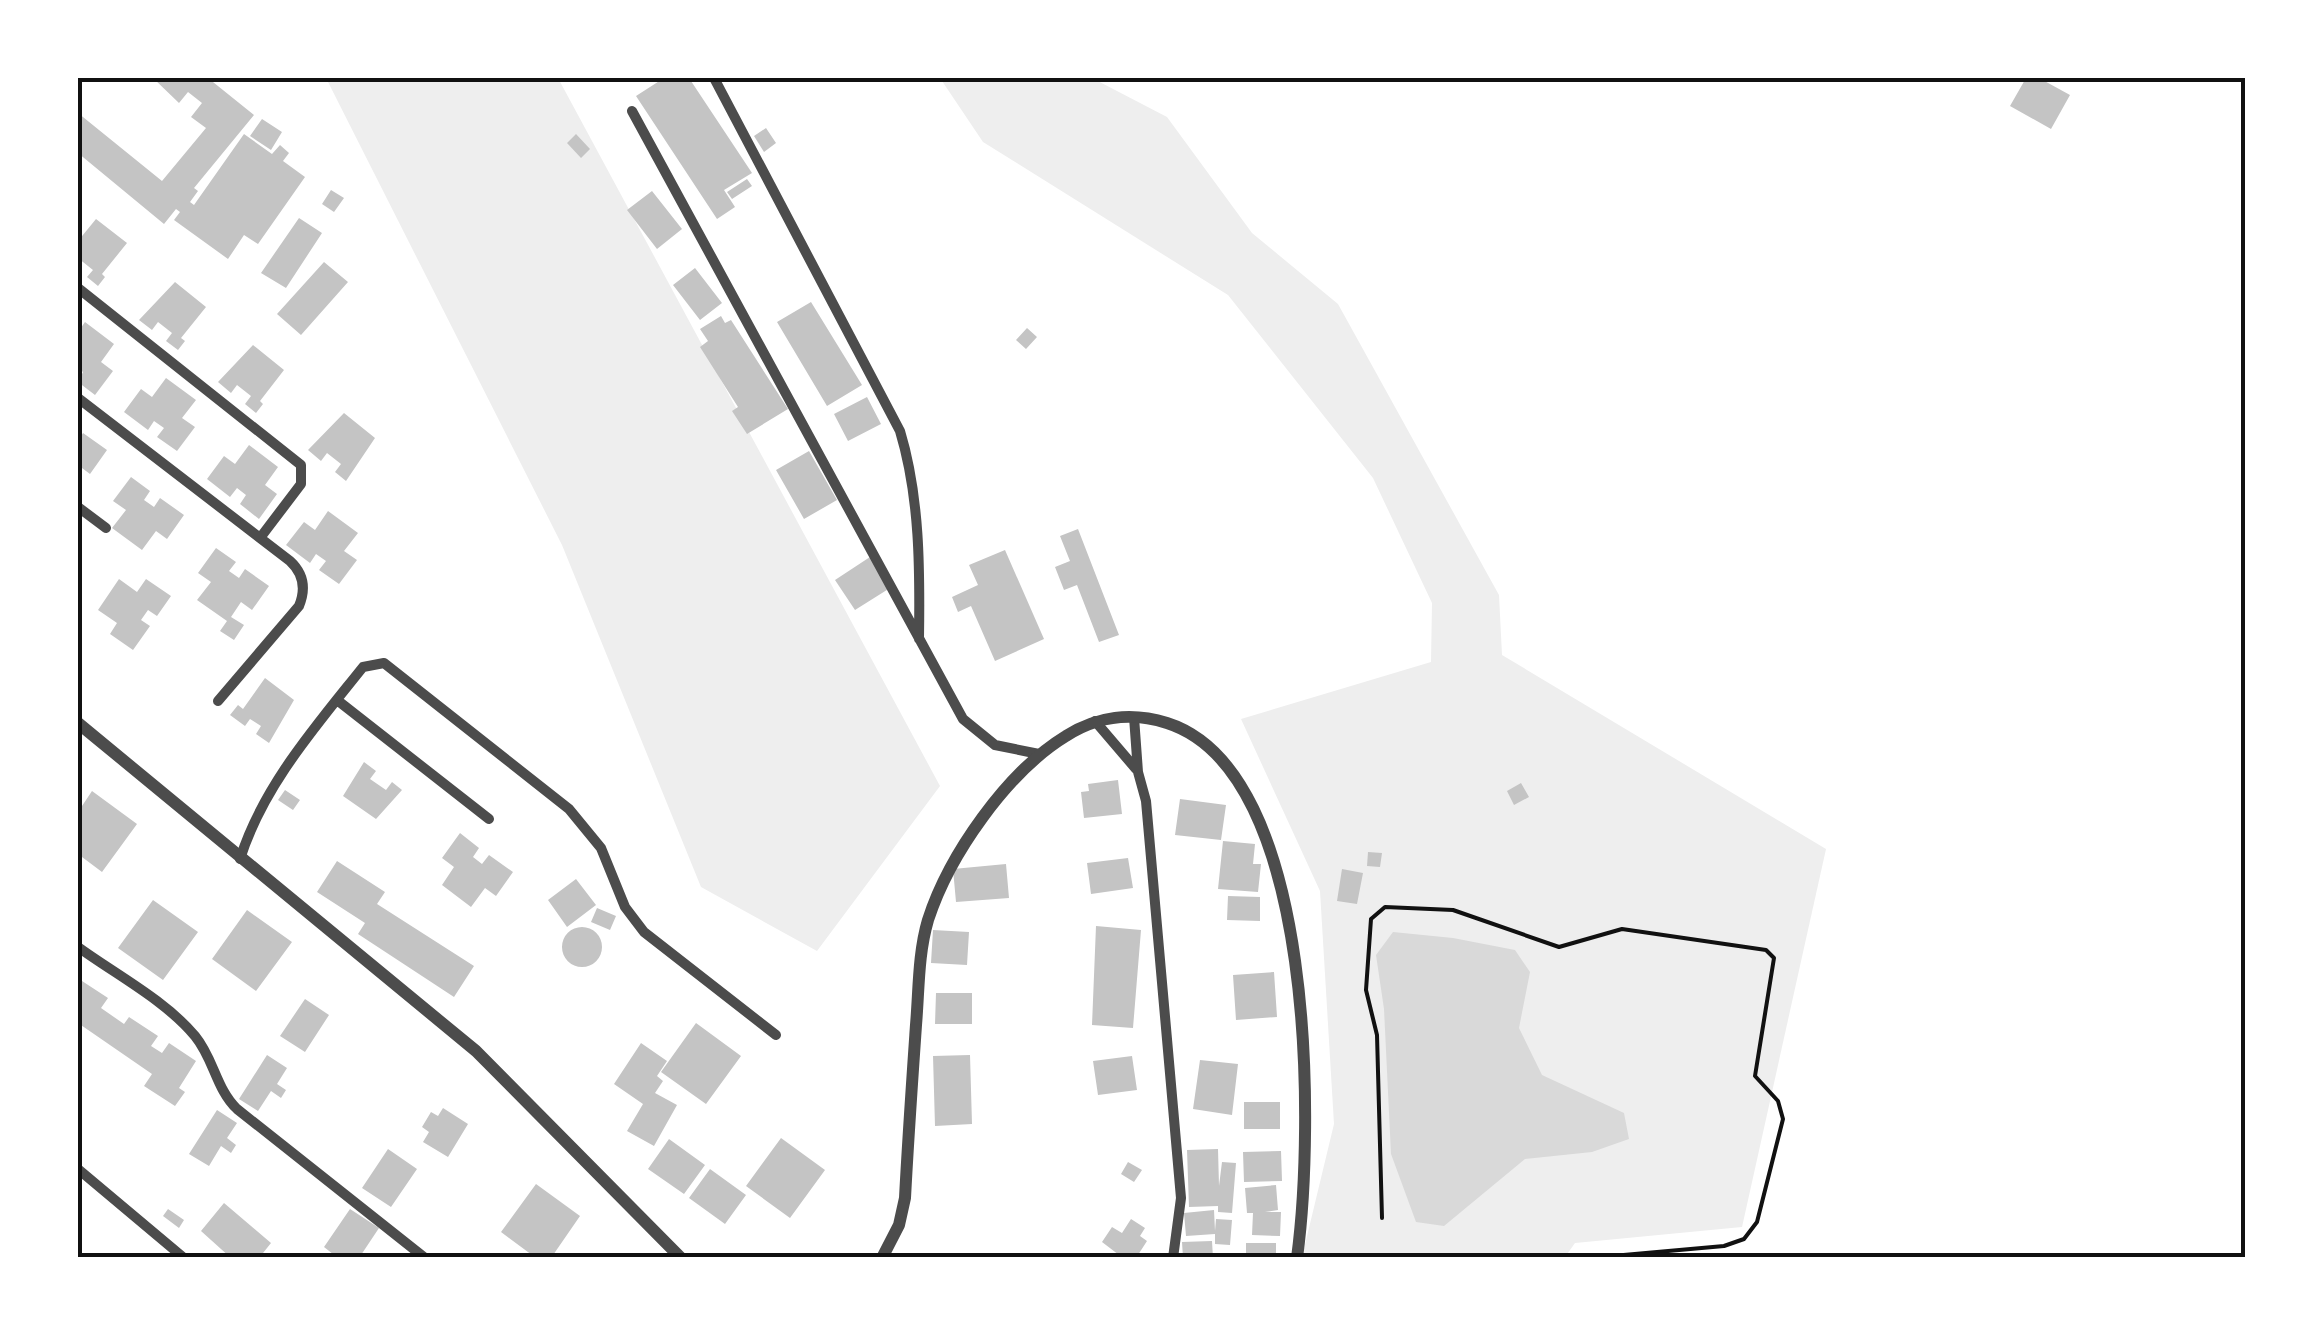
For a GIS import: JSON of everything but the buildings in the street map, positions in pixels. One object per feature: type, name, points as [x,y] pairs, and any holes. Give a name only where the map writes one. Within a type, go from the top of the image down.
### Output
[{"type":"street","points":[[714,78],[900,431],[910,473],[918,553],[919,640]]},
{"type":"street","points":[[632,111],[970,727],[996,745],[1039,754]]},
{"type":"street","points":[[78,288],[301,465],[301,484],[260,538]]},
{"type":"street","points":[[78,398],[296,567],[303,582],[302,598],[218,701]]},
{"type":"street","points":[[78,507],[106,528]]},
{"type":"street","points":[[240,859],[268,794],[363,666],[379,662],[390,666],[569,809],[601,848],[626,907],[644,932],[776,1035]]},
{"type":"street","points":[[337,700],[489,818]]},
{"type":"street","points":[[882,1258],[899,1225],[904,1198],[921,947],[928,921],[960,848],[1039,754],[1095,721],[1134,717],[1171,725],[1193,735],[1229,767],[1257,819],[1280,884],[1289,917],[1305,1071],[1308,1150],[1297,1258]]},
{"type":"street","points":[[1134,717],[1138,772],[1146,801],[1181,1198],[1173,1258]]},
{"type":"street","points":[[1095,721],[1138,772]]},
{"type":"street","points":[[78,723],[476,1051],[680,1258]]},
{"type":"street","points":[[78,947],[184,1024],[204,1048],[224,1094],[238,1109],[425,1258]]},
{"type":"street","points":[[78,1169],[184,1258]]},
{"type":"path","points":[[1382,1218],[1377,1034],[1366,990],[1371,919],[1384,907],[1454,910],[1559,947],[1622,929],[1762,948],[1774,958],[1755,1076],[1778,1101],[1783,1119],[1754,1228],[1731,1245],[1590,1258]]},
{"type":"shaded area","points":[[326,78],[558,78],[940,786],[817,951],[701,887],[562,545]]},
{"type":"shaded area","points":[[940,78],[1092,78],[1167,117],[1252,233],[1338,304],[1499,595],[1502,655],[1826,849],[1742,1227],[1575,1243],[1565,1257],[1302,1257],[1334,1124],[1320,891],[1241,719],[1431,662],[1432,603],[1373,478],[1228,295],[983,142]]},
{"type":"shaded area","points":[[1393,932],[1515,950],[1530,972],[1519,1028],[1542,1075],[1624,1113],[1629,1139],[1592,1152],[1525,1159],[1444,1226],[1416,1222],[1391,1154],[1384,1009],[1376,955]]}]
